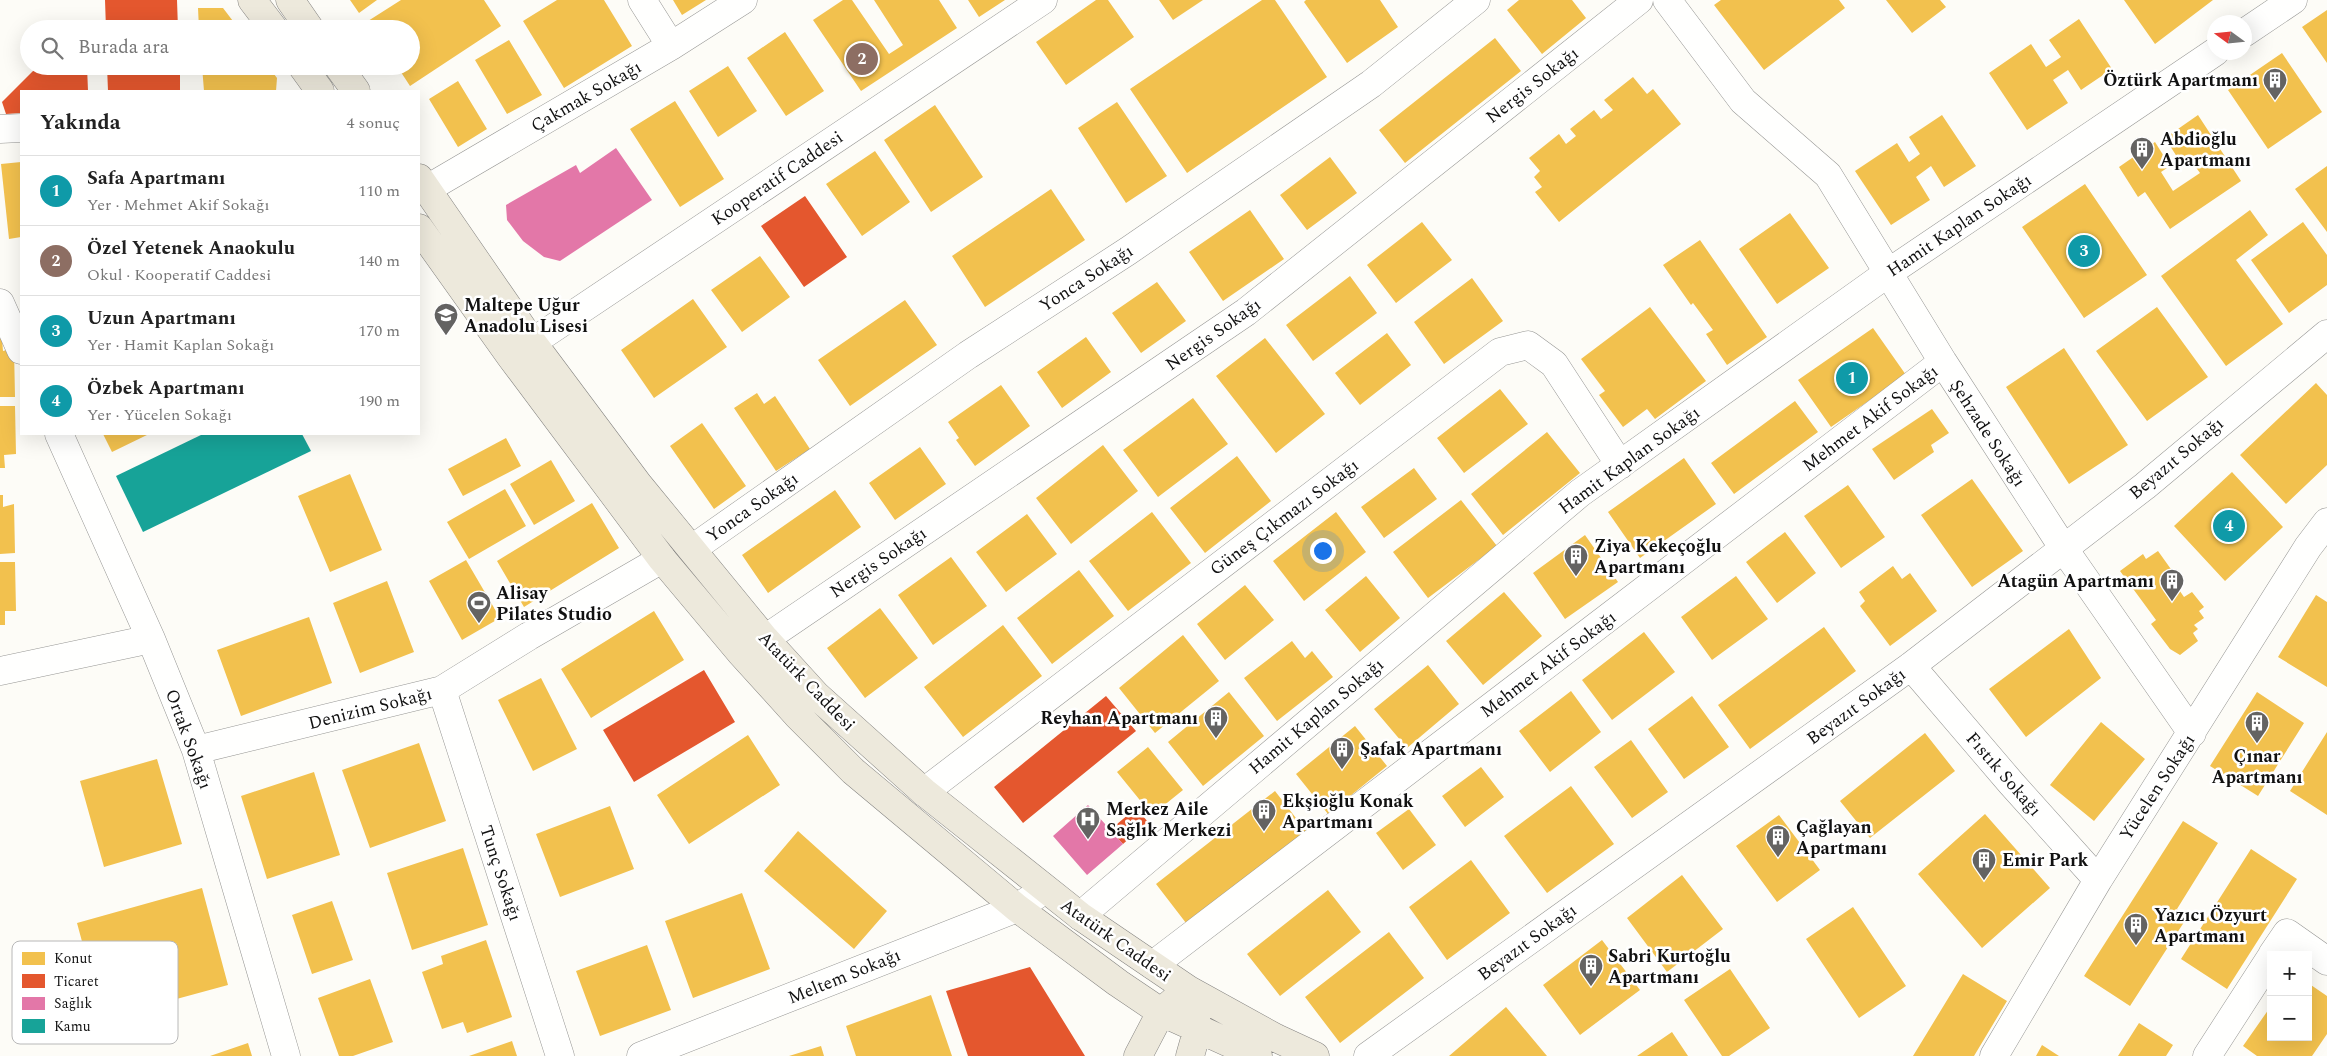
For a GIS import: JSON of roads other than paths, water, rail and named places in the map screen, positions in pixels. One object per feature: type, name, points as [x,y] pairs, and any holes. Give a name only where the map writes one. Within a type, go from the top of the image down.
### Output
[{"type":"main road","points":[[252,0],[267,20]]},
{"type":"main road","points":[[290,0],[304,20]]},
{"type":"main road","points":[[308,75],[319,90]]},
{"type":"main road","points":[[344,75],[355,90]]},
{"type":"main road","name":"Atatürk Caddesi","points":[[423,183],[521,350],[662,558],[746,659],[798,716],[846,764],[1016,908],[1161,1012],[1258,1056]]},
{"type":"main road","name":"Atatürk Caddesi","points":[[420,229],[521,350],[638,484],[765,639],[816,695],[924,792],[1044,890],[1188,990],[1276,1038],[1315,1056]]},
{"type":"main road","points":[[1138,1056],[1161,1012],[1188,990],[1198,1028],[1190,1056]]},
{"type":"street","points":[[642,0],[672,46]]},
{"type":"street","name":"Çakmak Sokağı","points":[[423,183],[672,46],[743,0]]},
{"type":"street","name":"Kooperatif Caddesi","points":[[521,350],[1043,0]]},
{"type":"street","name":"Yonca Sokağı","points":[[692,549],[968,355],[1128,251],[1371,84],[1476,0]]},
{"type":"street","name":"Nergis Sokağı","points":[[765,639],[1246,312],[1639,0]]},
{"type":"street","name":"Şehzade Sokağı","points":[[1667,0],[1743,101],[1828,175],[1943,362],[2064,549],[2192,733]]},
{"type":"street","points":[[2252,28],[2293,0]]},
{"type":"street","name":"Hamit Kaplan Sokağı","points":[[1080,916],[1580,494],[1888,273],[2207,57]]},
{"type":"street","points":[[0,129],[20,128]]},
{"type":"street","points":[[0,302],[20,348]]},
{"type":"street","name":"Beyazıt Sokağı","points":[[1368,1056],[1911,666],[2145,486],[2327,334]]},
{"type":"street","name":"Güneş Çıkmazı Sokağı","points":[[924,792],[1500,352],[1528,345],[1554,364],[1620,465]]},
{"type":"street","name":"Mehmet Akif Sokağı","points":[[1153,965],[1943,362]]},
{"type":"street","name":"Ortak Sokağı","points":[[59,435],[151,640],[196,750],[286,1056]]},
{"type":"street","name":"Yücelen Sokağı","points":[[1994,1056],[2098,880],[2192,733],[2317,554],[2327,522]]},
{"type":"street","name":"Denizim Sokağı","points":[[196,750],[442,690],[529,636],[662,558]]},
{"type":"street","points":[[0,671],[151,640]]},
{"type":"street","name":"Fıstık Sokağı","points":[[1911,666],[2011,784],[2098,880]]},
{"type":"street","name":"Tunç Sokağı","points":[[442,690],[560,1056]]},
{"type":"street","name":"Meltem Sokağı","points":[[641,1056],[1016,908],[1044,890]]},
{"type":"street","points":[[2274,951],[2287,933],[2327,961]]},
{"type":"street","points":[[2207,1056],[2267,962]]},
{"type":"place","name":"Özel Yetenek Anaokulu","points":[[862,59]]},
{"type":"place","name":"Öztürk Apartmanı","points":[[2275,101]]},
{"type":"place","name":"Abdioğlu Apartmanı","points":[[2142,170]]},
{"type":"place","name":"Uzun Apartmanı","points":[[2084,251]]},
{"type":"place","name":"Maltepe Uğur Anadolu Lisesi","points":[[446,336]]},
{"type":"place","name":"Safa Apartmanı","points":[[1852,378]]},
{"type":"place","name":"Özbek Apartmanı","points":[[2229,526]]},
{"type":"place","name":"Ziya Kekeçoğlu Apartmanı","points":[[1576,577]]},
{"type":"place","name":"Atagün Apartmanı","points":[[2172,602]]},
{"type":"place","name":"Alisay Pilates Studio","points":[[479,624]]},
{"type":"place","name":"Reyhan Apartmanı","points":[[1216,739]]},
{"type":"place","name":"Çınar Apartmanı","points":[[2257,744]]},
{"type":"place","name":"Şafak Apartmanı","points":[[1342,770]]},
{"type":"place","name":"Ekşioğlu Konak Apartmanı","points":[[1264,832]]},
{"type":"place","name":"Merkez Aile Sağlık Merkezi","points":[[1088,840]]},
{"type":"place","name":"Çağlayan Apartmanı","points":[[1778,858]]},
{"type":"place","name":"Emir Park","points":[[1984,881]]},
{"type":"place","name":"Yazıcı Özyurt Apartmanı","points":[[2136,946]]},
{"type":"place","name":"Sabri Kurtoğlu Apartmanı","points":[[1591,987]]}]
